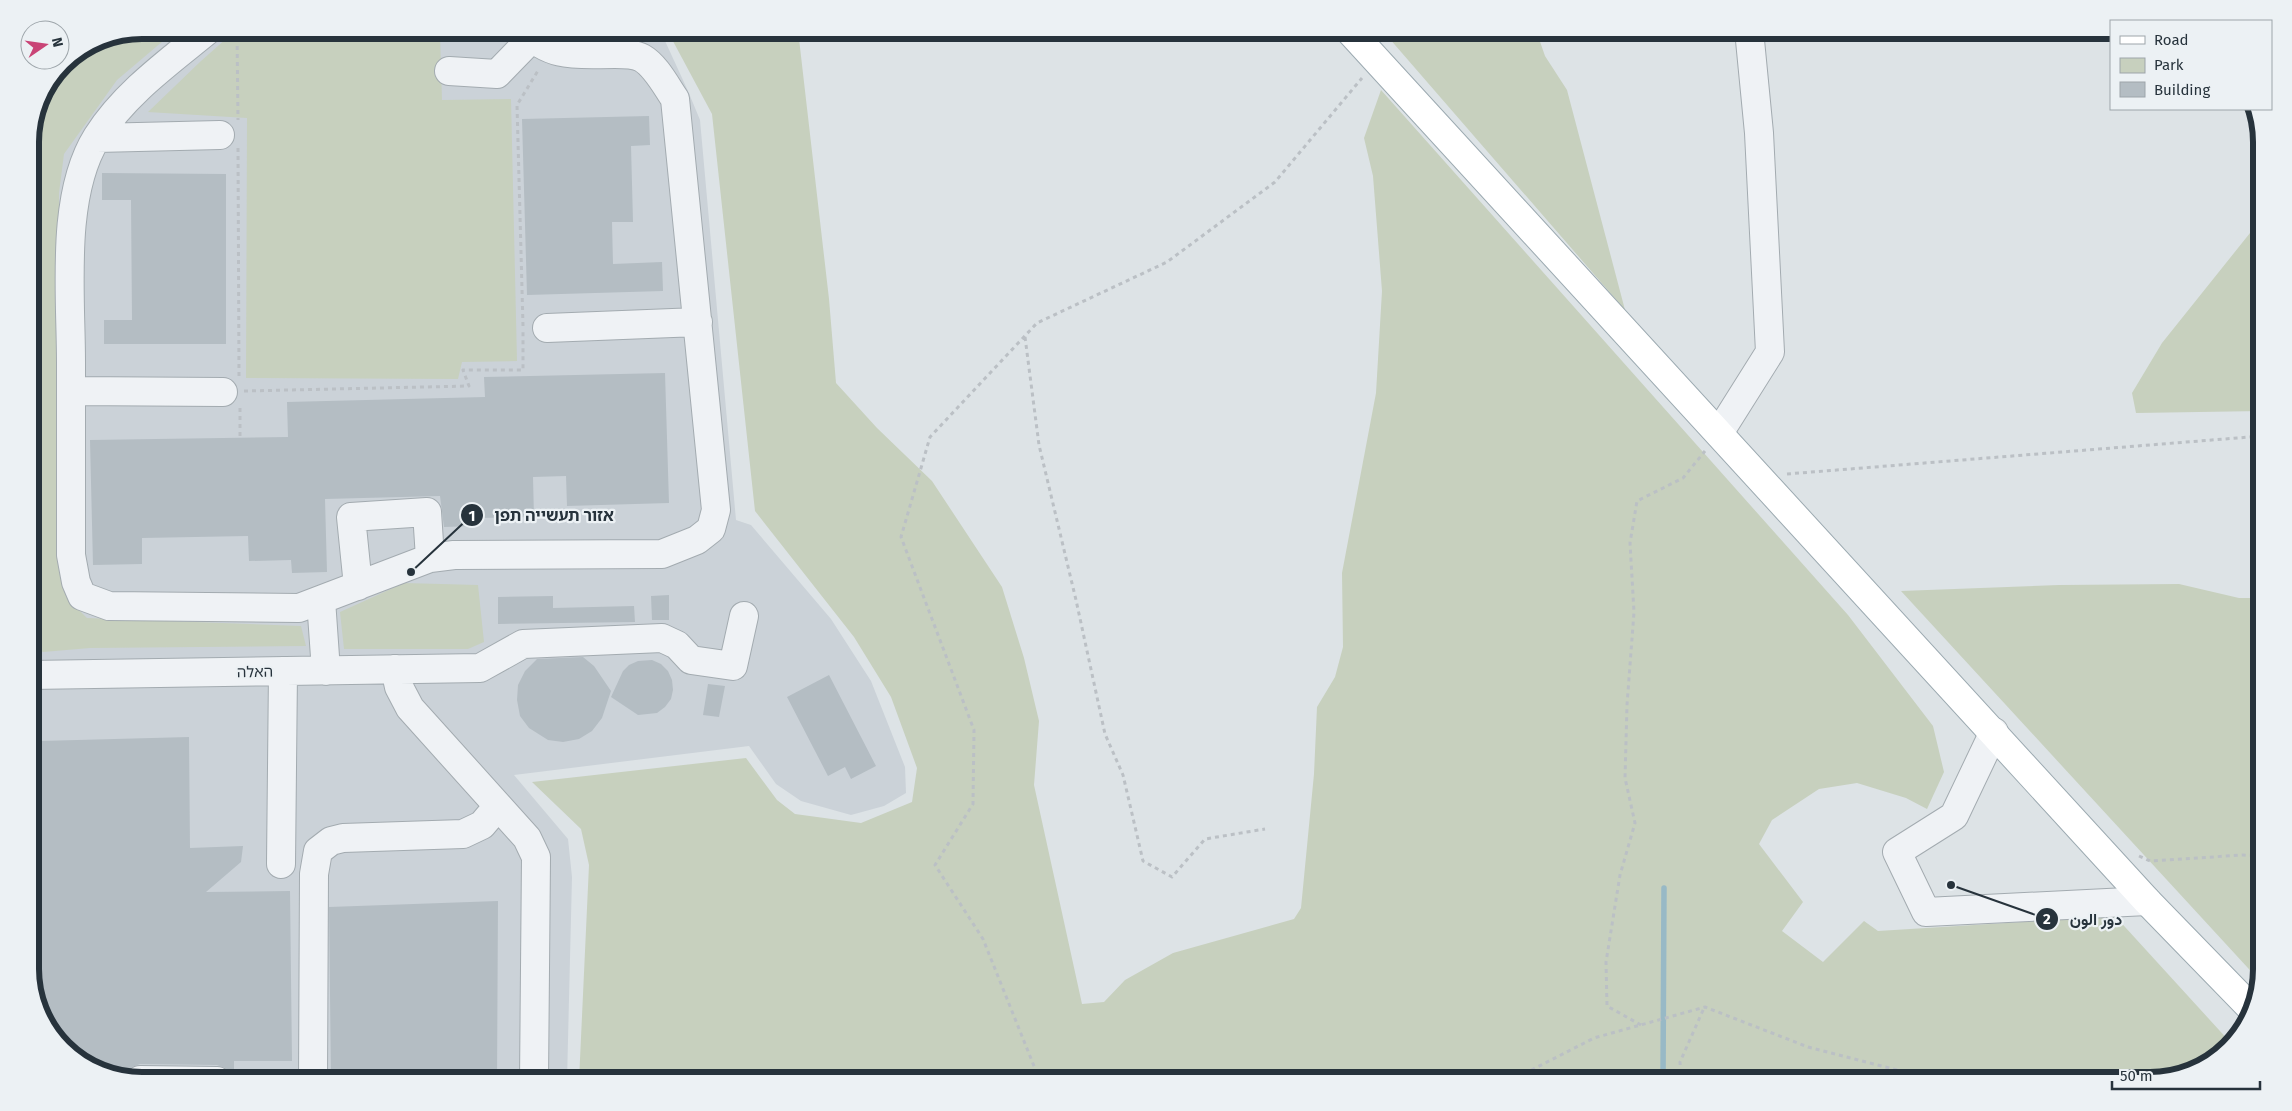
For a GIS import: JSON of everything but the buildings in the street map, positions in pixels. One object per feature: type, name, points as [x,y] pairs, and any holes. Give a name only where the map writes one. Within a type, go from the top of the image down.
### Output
[{"type":"main road","points":[[1357,39],[2147,900],[2247,1005]]},
{"type":"street","points":[[197,39],[156,72],[121,105],[97,138],[78,180],[70,239],[71,555],[76,582],[82,596],[109,606],[299,608],[430,558],[454,556],[662,554],[697,540],[711,529],[716,510],[675,99],[659,74],[641,57],[622,54],[570,54],[535,40],[497,74],[448,71]]},
{"type":"street","points":[[1719,433],[1770,352],[1759,132],[1750,39]]},
{"type":"street","points":[[97,138],[232,137]]},
{"type":"street","points":[[547,328],[698,322]]},
{"type":"street","points":[[71,391],[231,392]]},
{"type":"street","points":[[358,586],[352,517],[427,512],[430,558]]},
{"type":"street","points":[[321,600],[326,671]]},
{"type":"street","name":"האלה","points":[[39,675],[480,668],[523,644],[662,638],[677,645],[691,660],[732,666],[744,616]]},
{"type":"street","points":[[395,669],[399,687],[410,708],[527,838],[536,857],[534,1072]]},
{"type":"street","points":[[281,864],[283,671]]},
{"type":"street","points":[[1994,732],[1954,816],[1897,852],[1926,912],[2147,900]]},
{"type":"street","points":[[312,1072],[314,874],[318,851],[331,841],[343,838],[463,834],[482,824],[498,806]]},
{"type":"path","points":[[237,39],[232,137],[231,392],[240,438]]},
{"type":"path","points":[[231,392],[469,386],[463,370],[524,370],[517,106],[535,40]]},
{"type":"path","points":[[1036,1072],[983,938],[935,865],[973,804],[974,730],[901,536],[930,438],[1037,323],[1167,262],[1274,182],[1377,60]]},
{"type":"path","points":[[1024,337],[1039,445],[1076,600],[1105,734],[1123,775],[1143,860],[1172,877],[1205,839],[1264,829]]},
{"type":"path","points":[[1641,1025],[1607,1006],[1606,962],[1620,875],[1635,823],[1625,778],[1626,705],[1634,612],[1630,543],[1637,502],[1683,478],[1719,433]]},
{"type":"path","points":[[1759,476],[2253,437]]},
{"type":"path","points":[[2102,851],[2113,846],[2150,861],[2253,856]]},
{"type":"path","points":[[1681,1072],[1680,1062],[1705,1007]]},
{"type":"path","points":[[1528,1072],[1594,1038],[1705,1007],[1808,1047],[1905,1072]]},
{"type":"shaded area","points":[[142,39],[664,39],[700,120],[736,520],[751,525],[831,619],[871,681],[905,767],[906,793],[884,806],[851,815],[801,801],[776,784],[749,746],[514,775],[568,839],[572,877],[567,1072],[129,1071],[115,1069],[96,1062],[85,1055],[64,1037],[49,1015],[44,1002],[39,976],[39,135],[42,115],[56,85],[74,64],[96,49],[115,42]]},
{"type":"green space","points":[[165,39],[117,80],[64,154],[59,193],[59,558],[74,605],[87,618],[301,626],[306,646],[90,648],[43,652],[39,650],[39,135],[42,115],[53,90],[74,64],[96,49],[115,42]]},
{"type":"green space","points":[[226,39],[440,39],[442,100],[511,99],[517,361],[462,362],[458,379],[246,378],[247,118],[148,112]]},
{"type":"green space","points":[[672,39],[799,39],[829,299],[836,383],[877,428],[932,481],[1002,587],[1024,658],[1039,721],[1034,785],[1082,1004],[1104,1002],[1125,980],[1173,953],[1294,919],[1301,908],[1314,774],[1317,707],[1335,677],[1343,647],[1342,573],[1376,393],[1382,291],[1373,176],[1364,138],[1381,90],[1848,615],[1933,726],[1944,772],[1927,809],[1906,798],[1857,783],[1819,789],[1772,820],[1759,844],[1803,902],[1782,931],[1823,962],[1864,921],[1878,931],[2115,916],[2227,1038],[2207,1055],[2189,1064],[2177,1069],[2150,1072],[579,1072],[589,865],[581,829],[532,782],[746,758],[777,800],[795,814],[861,823],[912,802],[917,768],[891,697],[854,637],[755,511],[712,114]]},
{"type":"green space","points":[[1390,39],[1539,39],[1545,56],[1567,90],[1625,310]]},
{"type":"green space","points":[[2253,229],[2253,411],[2136,413],[2132,393],[2162,343]]},
{"type":"green space","points":[[404,583],[478,585],[484,642],[468,649],[344,649],[340,612]]},
{"type":"green space","points":[[2179,584],[2239,598],[2253,598],[2253,973],[1901,591],[2059,585]]},
{"type":"waterway","points":[[1663,1072],[1664,888]]},
{"type":"place","name":"אזור תעשייה תפן","points":[[411,572]]},
{"type":"place","name":"دور الون","points":[[1951,885]]}]
